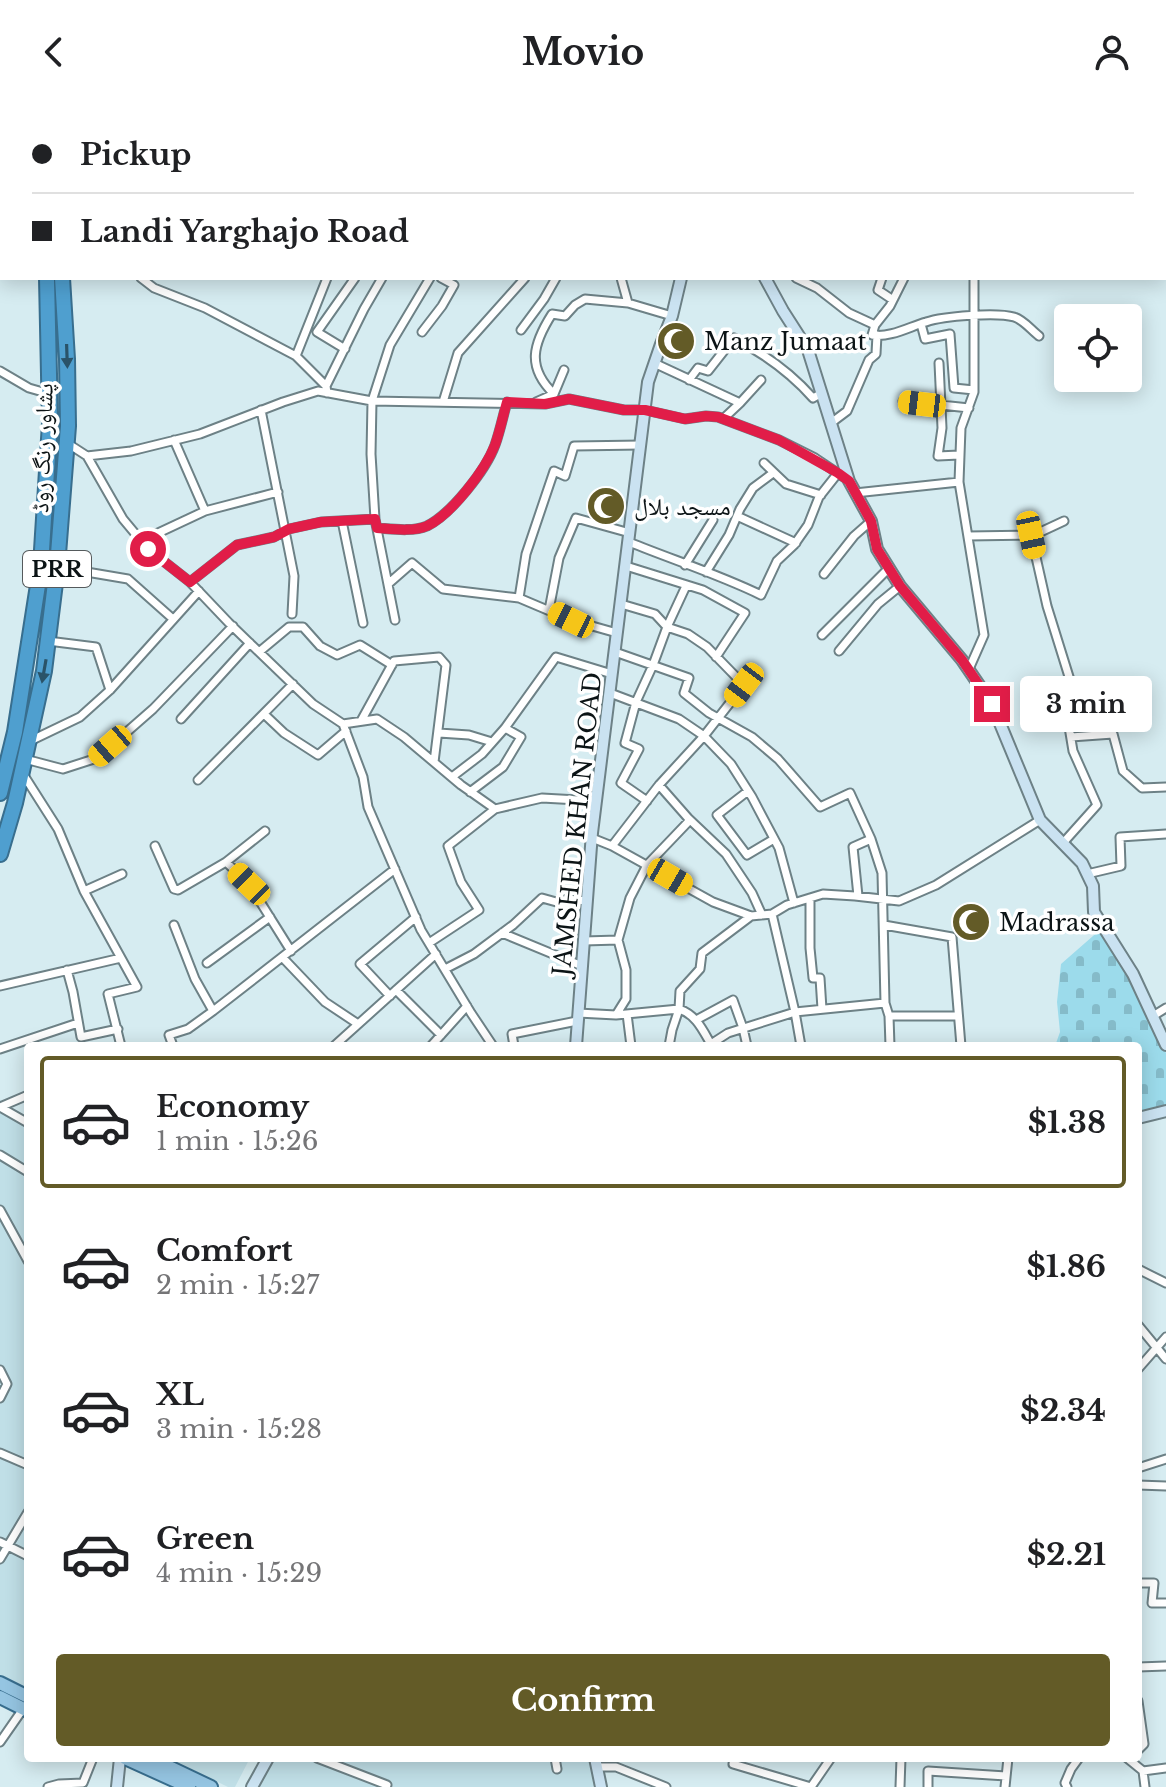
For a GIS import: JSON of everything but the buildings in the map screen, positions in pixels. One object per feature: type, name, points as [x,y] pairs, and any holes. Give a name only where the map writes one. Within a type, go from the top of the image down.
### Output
[{"type":"highway","name":"پشاور رنگ روڈ","points":[[0,793],[15,732],[41,566],[50,423],[47,280]]},
{"type":"highway","name":"پشاور رنگ روڈ","points":[[0,854],[44,671],[57,567],[67,443],[67,359],[62,280]]},
{"type":"main road","points":[[0,1683],[24,1704]]},
{"type":"main road","points":[[0,1697],[24,1705]]},
{"type":"main road","points":[[132,1762],[189,1787]]},
{"type":"main road","points":[[175,1764],[211,1787]]},
{"type":"street","points":[[144,280],[154,288],[205,308],[296,356],[326,390]]},
{"type":"street","points":[[296,356],[326,280]]},
{"type":"street","points":[[345,349],[317,332],[354,280]]},
{"type":"street","points":[[326,390],[381,280]]},
{"type":"street","points":[[395,620],[376,524],[371,454],[372,401],[390,345],[429,280]]},
{"type":"street","points":[[443,402],[458,353],[523,280]]},
{"type":"street","points":[[521,330],[555,280]]},
{"type":"street","points":[[622,280],[628,303]]},
{"type":"street","name":"JAMSHED KHAN ROAD","points":[[576,1042],[596,801],[648,382],[672,316],[681,280]]},
{"type":"street","points":[[769,280],[783,311],[808,350],[849,481],[871,521],[877,549],[900,586],[969,669],[992,704],[1040,820],[1082,863],[1093,886],[1094,912],[1133,974],[1166,1045]]},
{"type":"street","points":[[800,280],[817,288],[849,313],[875,325]]},
{"type":"street","points":[[881,280],[878,290],[893,300]]},
{"type":"street","points":[[903,280],[872,335],[882,336],[930,320],[973,316],[1014,317],[1039,336]]},
{"type":"street","points":[[969,669],[984,635],[959,482],[961,428],[974,390],[974,280]]},
{"type":"street","points":[[422,332],[456,282]]},
{"type":"street","points":[[554,394],[535,369],[536,345],[552,314],[565,316],[585,299],[628,303],[672,316]]},
{"type":"street","points":[[921,324],[925,339],[950,334],[954,388],[974,390]]},
{"type":"street","points":[[831,423],[847,411],[856,394],[869,360],[876,354],[877,335]]},
{"type":"street","points":[[689,380],[698,368],[708,371],[734,338],[757,350],[813,398],[822,393]]},
{"type":"street","points":[[654,363],[740,403]]},
{"type":"street","points":[[939,363],[942,428],[938,456],[959,455]]},
{"type":"street","points":[[534,403],[554,394],[564,370]]},
{"type":"street","points":[[0,371],[29,388],[50,394]]},
{"type":"street","points":[[723,419],[761,380]]},
{"type":"street","points":[[87,456],[131,451],[200,434],[261,410],[326,390],[372,401],[545,404],[569,399],[685,419],[706,416],[723,419],[779,440],[849,481]]},
{"type":"street","points":[[903,401],[969,408]]},
{"type":"street","points":[[190,582],[237,545],[321,522],[376,524],[399,530],[425,527],[447,513],[470,486],[494,448],[507,402]]},
{"type":"street","points":[[261,410],[294,576],[292,614]]},
{"type":"street","points":[[174,440],[205,511]]},
{"type":"street","points":[[67,443],[87,456],[123,519],[148,549],[190,582],[313,704],[344,728],[363,777],[368,807],[416,917],[490,1042]]},
{"type":"street","points":[[519,598],[526,554],[554,471],[565,476],[574,446],[641,445]]},
{"type":"street","points":[[764,463],[786,484],[821,495]]},
{"type":"street","points":[[706,572],[753,488],[773,473]]},
{"type":"street","points":[[549,610],[559,558],[576,518],[629,537],[685,565],[761,595],[777,561],[796,543],[821,495],[838,473]]},
{"type":"street","points":[[855,493],[959,482]]},
{"type":"street","points":[[141,541],[205,511],[278,492]]},
{"type":"street","points":[[737,516],[796,543]]},
{"type":"street","points":[[685,565],[713,520]]},
{"type":"street","points":[[342,521],[363,623]]},
{"type":"street","points":[[824,574],[854,536],[871,521]]},
{"type":"street","points":[[968,536],[1031,535],[1064,521]]},
{"type":"street","points":[[1031,535],[1047,606],[1075,696],[1068,721],[1073,751],[1097,805],[1063,843]]},
{"type":"street","points":[[388,584],[412,563],[443,589],[519,598],[571,620],[617,633]]},
{"type":"street","points":[[626,566],[703,590],[745,613],[716,657]]},
{"type":"street","points":[[57,567],[128,579],[173,619]]},
{"type":"street","points":[[822,635],[889,568]]},
{"type":"street","points":[[647,801],[621,783],[639,749],[625,743],[636,702],[686,586]]},
{"type":"street","points":[[839,651],[878,604],[900,586]]},
{"type":"street","points":[[29,742],[80,717],[110,690],[199,591]]},
{"type":"street","points":[[612,846],[744,685],[688,634],[667,627],[655,614],[621,604]]},
{"type":"street","points":[[23,766],[63,769],[97,758],[153,709],[233,626]]},
{"type":"street","points":[[259,652],[289,627],[303,627],[320,646],[337,655],[360,645],[392,665]]},
{"type":"street","points":[[48,641],[96,647],[110,690]]},
{"type":"street","points":[[181,719],[250,643]]},
{"type":"street","points":[[615,652],[689,678],[684,693],[752,737],[778,759],[820,807],[850,793],[871,839],[882,873],[885,1003],[890,1042]]},
{"type":"street","points":[[361,722],[394,661],[439,657],[446,665],[434,762]]},
{"type":"street","points":[[452,777],[482,754],[505,728],[556,657],[612,674]]},
{"type":"street","points":[[198,780],[293,684]]},
{"type":"street","points":[[610,693],[679,719],[704,736],[731,764],[779,848],[794,903]]},
{"type":"street","points":[[264,714],[284,733],[318,755],[344,728],[377,719],[495,809]]},
{"type":"street","points":[[470,792],[503,767],[521,737],[505,728]]},
{"type":"street","points":[[439,733],[469,735],[492,742]]},
{"type":"street","points":[[1071,737],[1113,734],[1123,771],[1142,788],[1166,787]]},
{"type":"street","points":[[23,766],[58,829],[84,891],[137,987],[108,994],[120,1042]]},
{"type":"street","points":[[659,785],[726,854],[752,893],[762,915]]},
{"type":"street","points":[[748,791],[717,815],[747,855],[774,839]]},
{"type":"street","points":[[429,943],[479,910],[461,882],[448,846],[495,809],[542,798],[596,801]]},
{"type":"street","points":[[616,1015],[626,999],[626,970],[618,940],[630,898],[647,865],[690,820]]},
{"type":"street","points":[[592,838],[713,902],[751,916],[772,914],[823,894],[899,901],[936,885],[1040,820]]},
{"type":"street","points":[[155,846],[175,890],[226,862],[265,831]]},
{"type":"street","points":[[1087,874],[1121,866],[1120,837],[1166,834]]},
{"type":"street","points":[[858,896],[853,847],[871,839]]},
{"type":"street","points":[[226,862],[249,884],[291,951]]},
{"type":"street","points":[[172,1042],[169,1035],[188,1029],[213,1011],[395,869]]},
{"type":"street","points":[[84,891],[122,874]]},
{"type":"street","points":[[445,969],[474,954],[542,898],[560,903],[567,899],[587,901]]},
{"type":"street","points":[[810,898],[813,978],[820,978],[822,1009]]},
{"type":"street","points":[[772,914],[800,1042]]},
{"type":"street","points":[[670,1042],[679,1009],[680,991],[700,969],[702,953],[751,916]]},
{"type":"street","points":[[207,963],[270,917]]},
{"type":"street","points":[[416,917],[360,964],[441,1035]]},
{"type":"street","points":[[174,925],[195,979],[213,1011]]},
{"type":"street","points":[[884,925],[952,937],[961,1042]]},
{"type":"street","points":[[502,933],[582,966]]},
{"type":"street","points":[[584,941],[618,940]]},
{"type":"street","points":[[338,1042],[436,954]]},
{"type":"street","points":[[0,986],[121,958]]},
{"type":"street","points":[[283,958],[325,1002],[358,1024]]},
{"type":"street","points":[[67,970],[81,1037],[118,1029]]},
{"type":"street","points":[[696,1020],[733,1000],[746,1042]]},
{"type":"street","points":[[716,1042],[728,1033],[795,1012],[885,1003]]},
{"type":"street","points":[[435,1042],[467,1006]]},
{"type":"street","points":[[1153,1016],[1166,1008]]},
{"type":"street","points":[[513,1042],[512,1034],[578,1017],[679,1009],[696,1020],[710,1042]]},
{"type":"street","points":[[627,1014],[630,1042]]},
{"type":"street","points":[[889,1016],[958,1016]]},
{"type":"street","points":[[0,1049],[78,1023]]},
{"type":"street","points":[[0,1107],[24,1097]]},
{"type":"street","points":[[0,1107],[24,1121]]},
{"type":"street","points":[[1142,1117],[1166,1111]]},
{"type":"street","points":[[0,1155],[24,1170]]},
{"type":"street","points":[[1,1215],[24,1254]]},
{"type":"street","points":[[1142,1271],[1166,1283]]},
{"type":"street","points":[[1142,1330],[1166,1359]]},
{"type":"street","points":[[1142,1364],[1166,1337]]},
{"type":"street","points":[[0,1370],[7,1384],[0,1398]]},
{"type":"street","points":[[0,1453],[24,1463]]},
{"type":"street","points":[[1142,1467],[1166,1459]]},
{"type":"street","points":[[1142,1485],[1166,1486]]},
{"type":"street","points":[[0,1559],[4,1544],[24,1517]]},
{"type":"street","points":[[4,1544],[24,1554]]},
{"type":"street","points":[[1142,1583],[1154,1583],[1152,1603],[1166,1603]]},
{"type":"street","points":[[1142,1667],[1166,1666]]},
{"type":"street","points":[[0,1742],[24,1709]]},
{"type":"street","points":[[48,1787],[83,1783],[91,1762]]},
{"type":"street","points":[[117,1787],[122,1762]]},
{"type":"street","points":[[252,1787],[266,1762]]},
{"type":"street","points":[[327,1762],[388,1786]]},
{"type":"street","points":[[556,1762],[557,1769]]},
{"type":"street","points":[[733,1762],[811,1787],[828,1762]]},
{"type":"street","points":[[900,1787],[901,1762]]},
{"type":"street","points":[[1005,1787],[1008,1762]]},
{"type":"street","points":[[1067,1787],[1065,1783],[1076,1762]]},
{"type":"street","points":[[1133,1762],[1143,1771],[1145,1787]]},
{"type":"street","points":[[601,1787],[596,1763],[616,1767],[666,1787]]},
{"type":"street","points":[[1143,1771],[1166,1768]]},
{"type":"street","points":[[928,1787],[928,1771],[1006,1776]]},
{"type":"shaded area","points":[[0,1100],[24,1115],[24,1687],[0,1675]]},
{"type":"shaded area","points":[[177,1762],[248,1762],[235,1787],[228,1787]]},
{"type":"shaded area","points":[[266,1762],[596,1762],[600,1784],[592,1787],[252,1787]]},
{"type":"green space","points":[[1101,929],[1133,981],[1166,1053],[1166,1106],[1142,1113],[1142,1042],[1056,1042],[1060,1032],[1057,1002],[1061,964]]},
{"type":"place","name":"Manz Jumaat","points":[[676,341]]},
{"type":"place","name":"مسجد بلال","points":[[606,506]]},
{"type":"place","name":"Madrassa","points":[[971,922]]},
{"type":"route","points":[[148,549],[190,582],[237,545],[274,537],[289,529],[321,522],[375,519],[377,528],[399,530],[425,527],[447,513],[470,486],[494,448],[507,402],[545,404],[569,399],[685,419],[718,417],[779,440],[815,458],[849,481],[871,521],[877,549],[900,586],[962,660],[992,704]]}]
